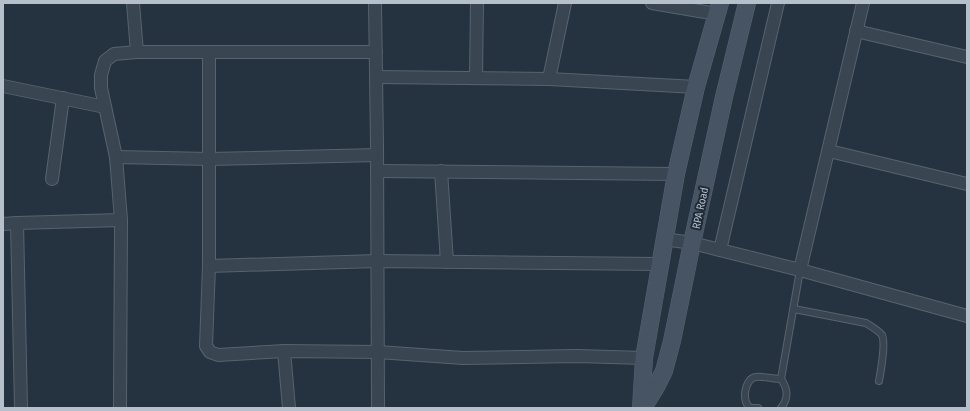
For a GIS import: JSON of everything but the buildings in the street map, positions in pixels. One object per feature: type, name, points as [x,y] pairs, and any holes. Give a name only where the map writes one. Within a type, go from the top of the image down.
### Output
[{"type":"street","points":[[133,3],[138,52]]},
{"type":"street","points":[[375,3],[378,171],[378,408]]},
{"type":"street","points":[[476,78],[477,3]]},
{"type":"street","points":[[549,79],[565,3]]},
{"type":"street","points":[[652,3],[718,9]]},
{"type":"street","name":"RPA Road","points":[[642,408],[656,387],[664,371],[672,341],[724,97],[747,3]]},
{"type":"street","points":[[720,250],[778,3]]},
{"type":"street","points":[[800,270],[863,3]]},
{"type":"street","name":"RPA Road","points":[[642,408],[644,358],[676,174],[696,87],[718,9]]},
{"type":"street","points":[[856,31],[967,57]]},
{"type":"street","points":[[120,408],[121,220],[116,157],[101,88],[101,75],[105,61],[114,54],[138,52],[376,52]]},
{"type":"street","points":[[209,52],[209,266],[206,346],[210,352],[218,354],[284,351],[378,352],[463,358],[577,356],[644,358]]},
{"type":"street","points":[[376,78],[549,79],[696,87]]},
{"type":"street","points":[[3,86],[105,107]]},
{"type":"street","points":[[52,179],[63,98]]},
{"type":"street","points":[[829,150],[967,184]]},
{"type":"street","points":[[116,157],[209,159],[377,155]]},
{"type":"street","points":[[378,171],[676,174]]},
{"type":"street","points":[[441,171],[447,262]]},
{"type":"street","points":[[3,224],[121,220]]},
{"type":"street","points":[[18,223],[21,408]]},
{"type":"street","points":[[664,239],[692,243],[800,270],[967,316]]},
{"type":"street","points":[[209,266],[378,261],[660,264]]},
{"type":"street","points":[[284,351],[289,408]]},
{"type":"lane","points":[[781,408],[784,404],[787,391],[781,379],[800,270]]},
{"type":"lane","points":[[794,309],[866,323],[876,329],[882,336],[884,344],[879,381]]},
{"type":"lane","points":[[758,408],[748,406],[746,399],[745,392],[751,379],[755,377],[781,379]]}]
